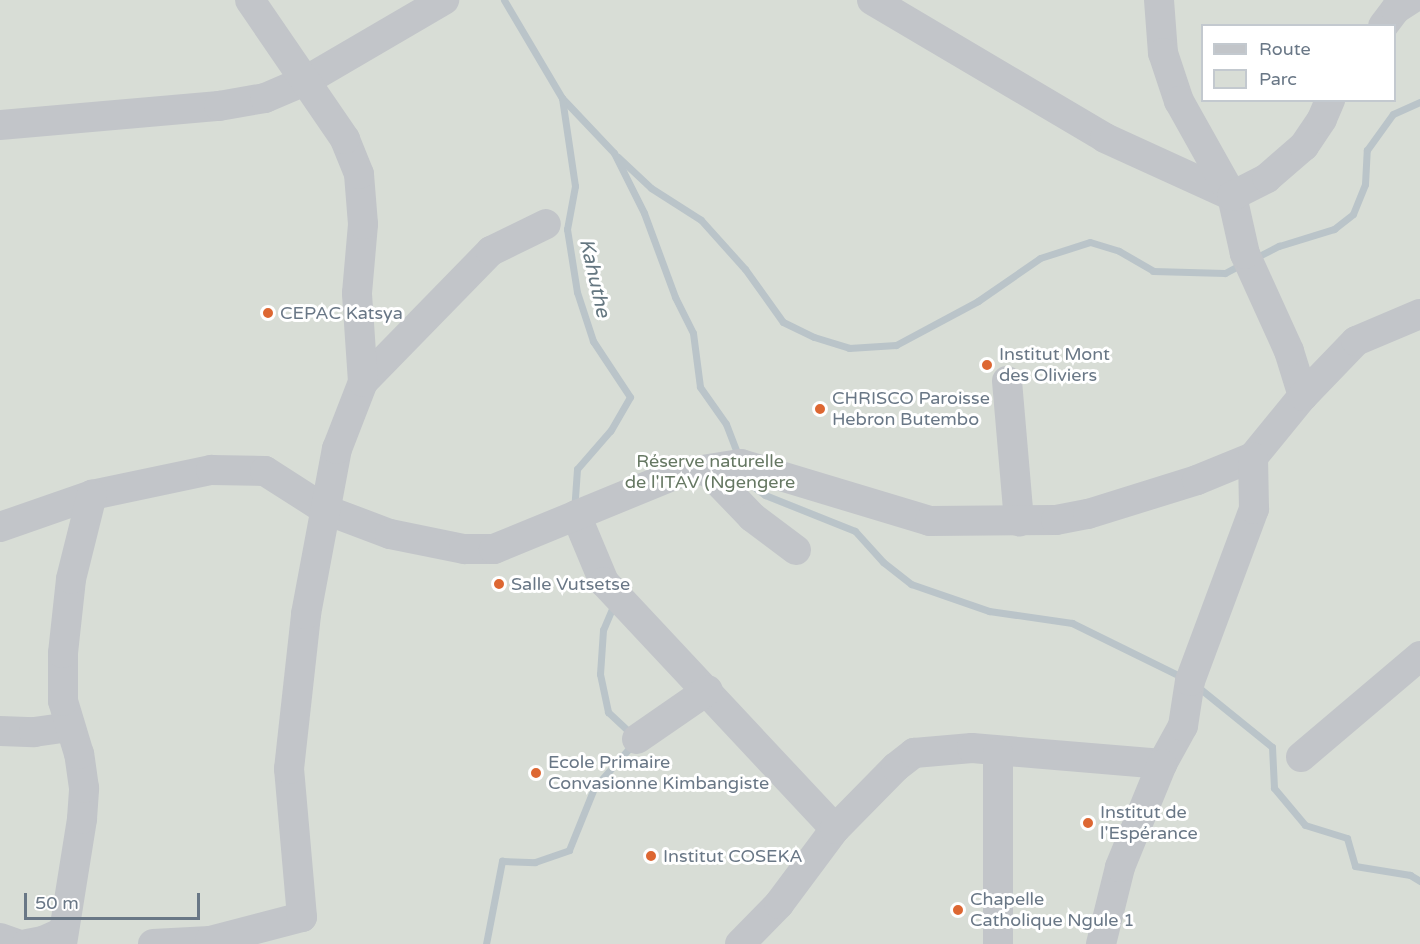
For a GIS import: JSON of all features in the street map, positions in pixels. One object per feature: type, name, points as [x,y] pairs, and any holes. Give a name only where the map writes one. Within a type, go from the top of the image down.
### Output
[{"type":"street","points":[[250,0],[307,80],[345,139],[359,174],[363,224],[357,293],[363,381]]},
{"type":"street","points":[[0,125],[219,106],[265,98],[307,80],[444,0]]},
{"type":"street","points":[[872,0],[1105,138],[1232,196]]},
{"type":"street","points":[[1159,0],[1163,54],[1179,101],[1232,196],[1249,263],[1289,351],[1303,396]]},
{"type":"street","points":[[1232,196],[1267,178],[1304,146],[1322,119],[1329,102]]},
{"type":"street","points":[[153,944],[210,941],[302,917],[289,769],[306,614],[337,449],[363,381],[491,251],[546,224]]},
{"type":"street","points":[[0,527],[92,495],[211,470],[265,471],[326,510],[390,534],[464,549],[494,549],[677,474],[741,464],[930,521],[1019,522],[1056,519],[1088,514],[1197,480],[1253,457],[1303,396],[1356,341],[1416,319]]},
{"type":"street","points":[[1007,381],[1019,522]]},
{"type":"street","points":[[1101,944],[1120,867],[1162,764],[1183,726],[1190,681],[1254,509],[1253,457]]},
{"type":"street","points":[[718,468],[752,517],[796,550]]},
{"type":"street","points":[[27,944],[62,938],[82,819],[83,799],[79,754],[63,701],[64,644],[71,579],[92,495]]},
{"type":"street","points":[[576,515],[604,582],[708,690],[836,829]]},
{"type":"street","points":[[1301,757],[1420,656]]},
{"type":"street","points":[[637,739],[708,690]]},
{"type":"street","points":[[0,731],[34,732],[70,727]]},
{"type":"street","points":[[740,944],[778,904],[836,829],[914,753],[972,748],[998,753],[1162,764]]},
{"type":"street","points":[[998,753],[998,944]]},
{"type":"street","points":[[0,938],[17,944]]},
{"type":"green space","name":"Réserve naturelle de l'ITAV (Ngengere","points":[[0,0],[1420,0],[1420,944],[0,944]]},
{"type":"waterway","points":[[504,0],[562,98],[614,153],[644,213],[675,297],[693,333],[700,387],[726,424],[739,458]]},
{"type":"waterway","name":"Kahuthe","points":[[562,98],[575,186],[567,229],[577,292],[593,341],[630,397],[610,431],[577,469],[574,508]]},
{"type":"waterway","points":[[1255,258],[1279,246],[1334,229],[1353,214],[1365,184],[1367,150],[1393,114],[1420,102]]},
{"type":"waterway","points":[[618,157],[651,188],[701,220],[745,269],[783,322],[814,337],[849,348],[896,345],[978,301],[1040,258],[1090,242],[1119,251],[1153,271],[1225,273],[1242,264]]},
{"type":"waterway","points":[[744,474],[747,482],[765,495],[855,531],[883,562],[911,584],[989,611],[1072,623],[1184,678]]},
{"type":"waterway","name":"Kahuthe","points":[[614,604],[603,630],[600,674],[608,712],[633,735]]},
{"type":"waterway","points":[[1198,687],[1272,747],[1274,788],[1305,825],[1347,838],[1355,866],[1410,875],[1420,881]]},
{"type":"waterway","name":"Kahuthe","points":[[486,944],[502,861],[535,862],[569,850],[594,788],[634,743]]},
{"type":"place","name":"CEPAC Katsya","points":[[268,313]]},
{"type":"place","name":"Institut Mont des Oliviers","points":[[987,365]]},
{"type":"place","name":"CHRISCO Paroisse Hebron Butembo","points":[[820,409]]},
{"type":"place","name":"Salle Vutsetse","points":[[499,584]]},
{"type":"place","name":"Ecole Primaire Convasionne Kimbangiste","points":[[536,773]]},
{"type":"place","name":"Institut de l'Espérance","points":[[1088,823]]},
{"type":"place","name":"Institut COSEKA","points":[[651,856]]},
{"type":"place","name":"Chapelle Catholique Ngule 1","points":[[958,910]]}]
